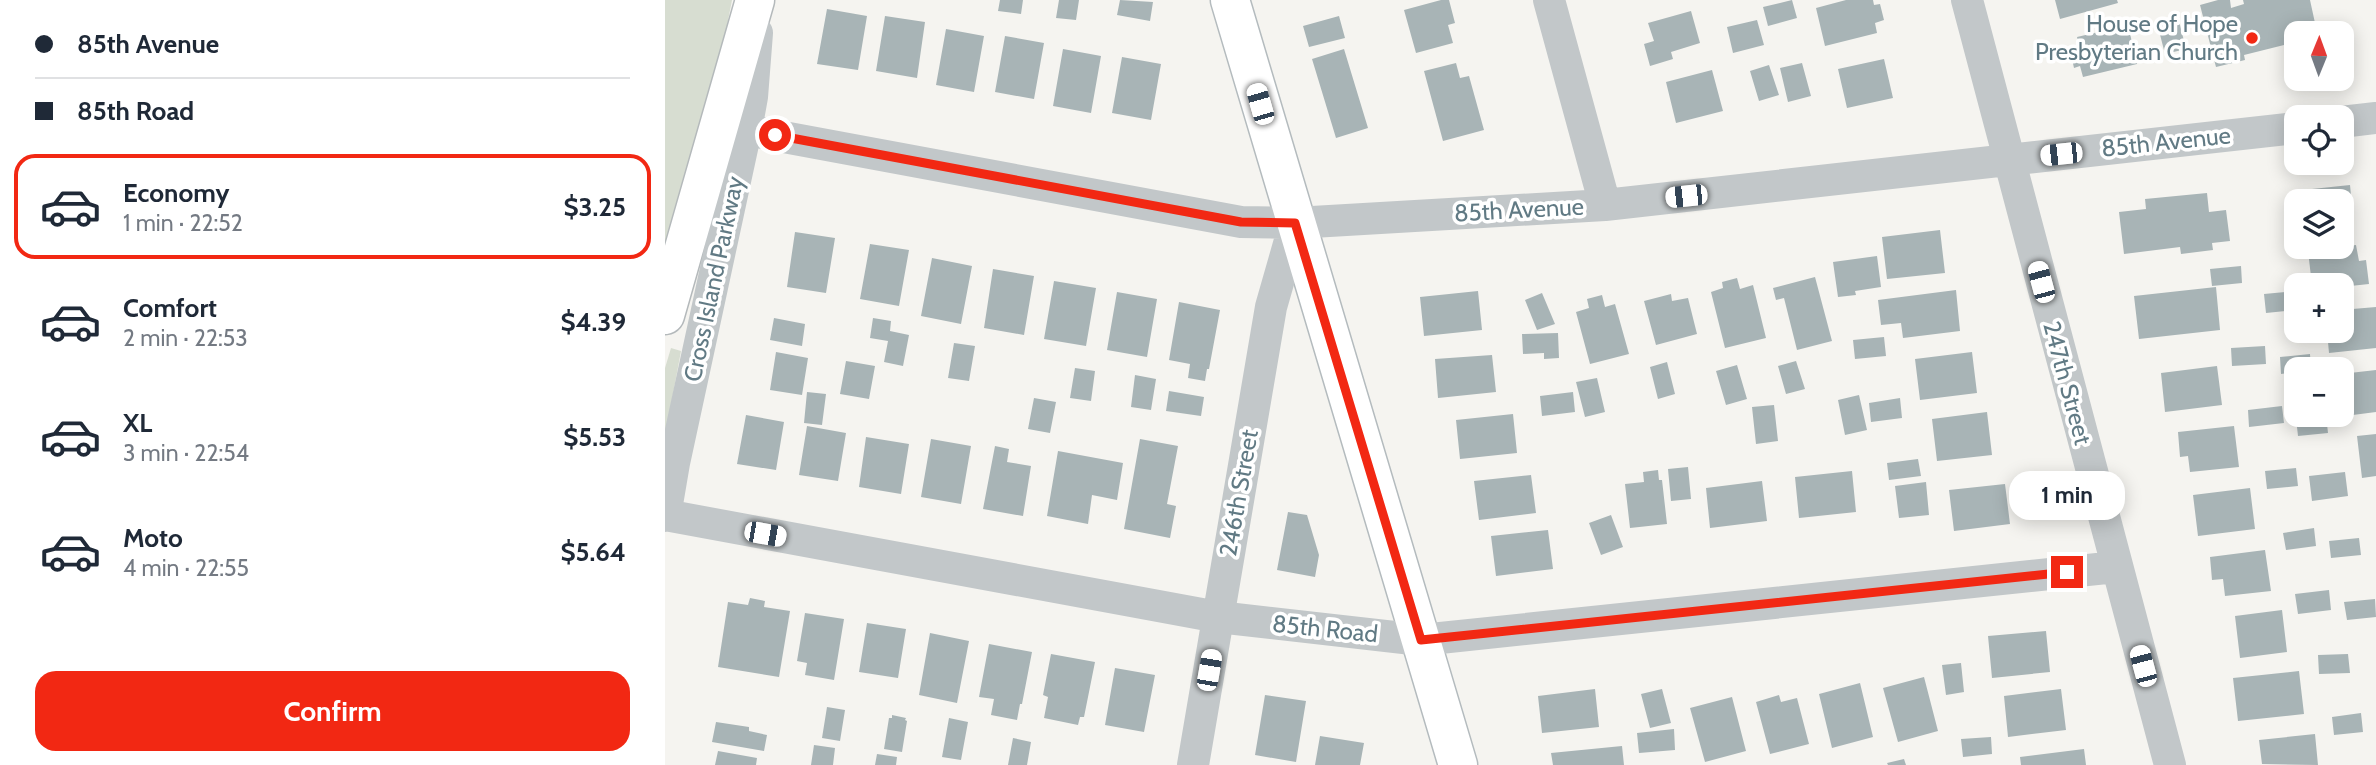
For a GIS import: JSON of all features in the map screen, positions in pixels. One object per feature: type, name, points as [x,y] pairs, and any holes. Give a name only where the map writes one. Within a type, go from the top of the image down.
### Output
[{"type":"main road","points":[[665,315],[757,0]]},
{"type":"main road","points":[[1230,0],[1458,765]]},
{"type":"street","name":"Cross Island Parkway","points":[[665,516],[752,97],[757,0]]},
{"type":"street","points":[[1549,0],[1605,205]]},
{"type":"street","name":"247th Street","points":[[1967,0],[2170,765]]},
{"type":"street","points":[[2354,121],[2376,118]]},
{"type":"street","name":"85th Avenue","points":[[746,130],[1241,222],[1295,223],[1605,205],[2284,129]]},
{"type":"street","name":"246th Street","points":[[1193,765],[1271,307],[1295,223]]},
{"type":"street","name":"85th Road","points":[[665,516],[1218,617],[1421,640],[2116,567]]},
{"type":"shaded area","points":[[665,0],[732,0],[704,144],[665,275]]},
{"type":"shaded area","points":[[671,348],[681,351],[665,437],[665,368]]},
{"type":"building","points":[[1000,0],[1023,0],[1021,14],[998,11]]},
{"type":"building","points":[[1059,0],[1079,0],[1076,20],[1056,18]]},
{"type":"building","points":[[1120,0],[1153,2],[1150,21],[1117,15]]},
{"type":"building","points":[[1449,0],[1455,23],[1448,25],[1453,43],[1416,53],[1404,10]]},
{"type":"building","points":[[1792,0],[1797,18],[1768,26],[1763,7]]},
{"type":"building","points":[[1846,0],[1873,0],[1874,5],[1880,4],[1884,20],[1875,23],[1877,33],[1825,46],[1816,8]]},
{"type":"building","points":[[2055,0],[2117,0],[2118,3],[2060,19]]},
{"type":"building","name":"House of Hope Presbyterian Church","points":[[2230,0],[2231,8],[2244,4],[2243,0],[2310,0],[2315,21],[2284,21],[2284,45],[2244,55],[2245,60],[2216,67],[2200,5]]},
{"type":"building","points":[[827,9],[867,16],[858,70],[817,64]]},
{"type":"building","points":[[1691,11],[1700,43],[1671,52],[1673,59],[1650,66],[1644,44],[1654,41],[1648,23]]},
{"type":"building","points":[[885,16],[925,22],[917,78],[876,71]]},
{"type":"building","points":[[1339,16],[1345,38],[1309,47],[1303,26]]},
{"type":"building","points":[[2178,17],[2186,49],[2165,54],[2157,23]]},
{"type":"building","points":[[1757,20],[1764,45],[1733,53],[1727,27]]},
{"type":"building","points":[[2128,25],[2137,64],[2083,77],[2080,66],[2074,68],[2070,50],[2080,48],[2077,37]]},
{"type":"building","points":[[946,29],[984,36],[974,92],[936,85]]},
{"type":"building","points":[[1005,36],[1044,43],[1034,99],[995,92]]},
{"type":"building","points":[[1063,49],[1101,56],[1091,113],[1053,106]]},
{"type":"building","points":[[1344,49],[1368,128],[1336,138],[1312,59]]},
{"type":"building","points":[[1122,57],[1161,64],[1151,120],[1112,113]]},
{"type":"building","points":[[1884,59],[1893,98],[1847,108],[1838,69]]},
{"type":"building","points":[[1456,63],[1460,78],[1469,76],[1484,130],[1443,141],[1424,71]]},
{"type":"building","points":[[1802,63],[1811,96],[1788,102],[1780,68]]},
{"type":"building","points":[[1769,65],[1779,95],[1759,101],[1750,71]]},
{"type":"building","points":[[1712,70],[1723,111],[1676,123],[1666,82]]},
{"type":"building","points":[[2350,185],[2350,189],[2312,189]]},
{"type":"building","points":[[2207,193],[2209,212],[2226,210],[2230,241],[2212,243],[2213,250],[2181,254],[2180,247],[2124,254],[2119,212],[2146,209],[2145,199]]},
{"type":"building","points":[[1940,230],[1945,273],[1887,279],[1882,237]]},
{"type":"building","points":[[795,232],[835,238],[826,293],[787,287]]},
{"type":"building","points":[[870,244],[909,250],[899,306],[860,299]]},
{"type":"building","points":[[2354,245],[2359,261],[2366,260],[2369,284],[2354,286],[2354,273],[2311,273],[2309,259],[2354,259]]},
{"type":"building","points":[[1877,256],[1881,287],[1855,291],[1856,295],[1838,297],[1833,262]]},
{"type":"building","points":[[932,258],[972,266],[961,324],[921,316]]},
{"type":"building","points":[[2241,266],[2242,283],[2212,286],[2210,269]]},
{"type":"building","points":[[993,269],[1034,276],[1024,335],[984,328]]},
{"type":"building","points":[[1815,277],[1832,341],[1797,350],[1784,298],[1776,300],[1773,288]]},
{"type":"building","points":[[1737,278],[1740,289],[1753,285],[1766,338],[1725,348],[1711,292],[1723,288],[1722,282]]},
{"type":"building","points":[[1054,281],[1096,288],[1086,346],[1044,339]]},
{"type":"building","points":[[2216,287],[2220,330],[2139,339],[2134,296]]},
{"type":"building","points":[[1956,290],[1960,331],[1903,338],[1901,323],[1881,325],[1878,300]]},
{"type":"building","points":[[1478,291],[1482,330],[1424,336],[1420,297]]},
{"type":"building","points":[[1117,292],[1157,299],[1147,357],[1107,350]]},
{"type":"building","points":[[2284,292],[2284,311],[2266,313],[2264,294]]},
{"type":"building","points":[[1542,293],[1555,324],[1537,330],[1525,300]]},
{"type":"building","points":[[1671,294],[1672,301],[1688,298],[1697,334],[1656,345],[1644,301]]},
{"type":"building","points":[[1602,295],[1605,307],[1615,304],[1629,354],[1590,364],[1576,312],[1589,308],[1587,299]]},
{"type":"building","points":[[1179,302],[1220,310],[1205,381],[1188,378],[1190,364],[1169,360]]},
{"type":"building","points":[[2376,307],[2376,348],[2329,353],[2328,343],[2354,343],[2354,309]]},
{"type":"building","points":[[774,318],[805,324],[802,346],[770,340]]},
{"type":"building","points":[[873,318],[891,321],[890,331],[909,335],[903,366],[884,362],[888,341],[870,338]]},
{"type":"building","points":[[1558,333],[1559,358],[1544,359],[1544,353],[1523,354],[1522,334]]},
{"type":"building","points":[[1884,337],[1886,356],[1855,359],[1853,340]]},
{"type":"building","points":[[954,343],[975,346],[969,381],[948,378]]},
{"type":"building","points":[[2265,346],[2266,364],[2232,366],[2231,348]]},
{"type":"building","points":[[776,352],[808,358],[802,395],[770,390]]},
{"type":"building","points":[[1972,352],[1977,393],[1920,400],[1915,359]]},
{"type":"building","points":[[2310,354],[2310,357],[2284,357],[2284,374],[2281,374],[2280,357]]},
{"type":"building","points":[[1492,355],[1496,392],[1438,398],[1435,359]]},
{"type":"building","points":[[846,361],[875,366],[869,399],[840,394]]},
{"type":"building","points":[[1796,361],[1805,389],[1786,394],[1778,366]]},
{"type":"building","points":[[1667,362],[1675,394],[1658,399],[1650,367]]},
{"type":"building","points":[[1737,365],[1747,399],[1726,405],[1716,371]]},
{"type":"building","points":[[2217,366],[2222,405],[2165,412],[2161,373]]},
{"type":"building","points":[[1075,368],[1095,371],[1091,401],[1070,398]]},
{"type":"building","points":[[2376,370],[2376,412],[2354,415],[2354,373]]},
{"type":"building","points":[[1135,375],[1156,379],[1151,410],[1131,407]]},
{"type":"building","points":[[1597,378],[1605,412],[1585,417],[1576,382]]},
{"type":"building","points":[[1169,391],[1204,397],[1201,416],[1166,411]]},
{"type":"building","points":[[807,392],[826,394],[822,425],[804,423]]},
{"type":"building","points":[[1573,392],[1575,412],[1542,416],[1540,396]]},
{"type":"building","points":[[1859,395],[1867,430],[1845,435],[1838,400]]},
{"type":"building","points":[[1034,398],[1056,402],[1050,433],[1028,429]]},
{"type":"building","points":[[1900,398],[1902,418],[1871,422],[1869,403]]},
{"type":"building","points":[[1774,405],[1778,441],[1756,444],[1752,407]]},
{"type":"building","points":[[2282,406],[2284,423],[2249,427],[2248,410]]},
{"type":"building","points":[[1987,412],[1992,455],[1937,461],[1932,419]]},
{"type":"building","points":[[1513,414],[1517,453],[1460,459],[1456,420]]},
{"type":"building","points":[[746,415],[784,422],[776,470],[737,464]]},
{"type":"building","points":[[807,426],[846,433],[838,481],[799,475]]},
{"type":"building","points":[[2234,426],[2239,467],[2190,472],[2188,456],[2180,457],[2178,432]]},
{"type":"building","points":[[2297,427],[2327,427],[2328,433],[2298,436]]},
{"type":"building","points":[[2376,434],[2376,476],[2362,478],[2357,436]]},
{"type":"building","points":[[866,437],[909,444],[901,494],[859,487]]},
{"type":"building","points":[[931,439],[971,446],[961,504],[921,497]]},
{"type":"building","points":[[1140,439],[1178,446],[1167,504],[1176,506],[1170,538],[1124,529]]},
{"type":"building","points":[[995,446],[1009,449],[1007,462],[1031,466],[1023,516],[983,509]]},
{"type":"building","points":[[1058,451],[1123,463],[1117,500],[1092,495],[1088,524],[1047,516]]},
{"type":"building","points":[[1918,459],[1921,476],[1889,480],[1887,463]]},
{"type":"building","points":[[1688,467],[1691,499],[1671,501],[1668,469]]},
{"type":"building","points":[[2296,468],[2298,486],[2267,489],[2265,471]]},
{"type":"building","points":[[1658,470],[1659,480],[1662,480],[1667,524],[1630,528],[1625,484],[1644,482],[1643,472]]},
{"type":"building","points":[[1852,471],[1856,512],[1799,518],[1795,477]]},
{"type":"building","points":[[2345,472],[2348,496],[2312,501],[2309,476]]},
{"type":"building","points":[[1531,475],[1536,513],[1479,520],[1474,481]]},
{"type":"building","points":[[1762,481],[1767,521],[1710,528],[1706,488]]},
{"type":"building","points":[[1926,482],[1929,515],[1899,518],[1895,486]]},
{"type":"building","points":[[2005,484],[2010,524],[1954,531],[1949,490]]},
{"type":"building","points":[[2250,488],[2255,529],[2198,536],[2193,495]]},
{"type":"building","points":[[1288,512],[1307,515],[1319,555],[1315,577],[1277,570]]},
{"type":"building","points":[[1611,515],[1623,547],[1601,555],[1589,523]]},
{"type":"building","points":[[2314,528],[2316,546],[2286,550],[2283,533]]},
{"type":"building","points":[[1548,530],[1553,569],[1496,576],[1491,536]]},
{"type":"building","points":[[2359,538],[2361,555],[2331,558],[2329,541]]},
{"type":"building","points":[[2265,550],[2271,591],[2225,596],[2223,579],[2212,580],[2210,557]]},
{"type":"building","points":[[2329,590],[2331,610],[2298,614],[2295,594]]},
{"type":"building","points":[[750,598],[765,601],[764,607],[790,611],[779,677],[718,667],[728,602],[748,605]]},
{"type":"building","points":[[2375,599],[2376,617],[2347,620],[2344,602]]},
{"type":"building","points":[[2282,610],[2287,652],[2240,658],[2235,616]]},
{"type":"building","points":[[805,613],[844,619],[834,680],[805,675],[807,663],[797,661]]},
{"type":"building","points":[[867,623],[906,629],[898,678],[859,672]]},
{"type":"building","points":[[2046,631],[2050,672],[1992,678],[1988,636]]},
{"type":"building","points":[[930,633],[969,641],[957,703],[919,695]]},
{"type":"building","points":[[989,644],[1032,652],[1017,720],[991,715],[994,699],[979,697]]},
{"type":"building","points":[[1051,654],[1095,662],[1084,717],[1080,717],[1078,725],[1044,718],[1048,697],[1043,695]]},
{"type":"building","points":[[2348,654],[2350,673],[2319,674],[2318,655]]},
{"type":"building","points":[[1961,663],[1964,692],[1946,695],[1942,665]]},
{"type":"building","points":[[1115,668],[1155,675],[1144,732],[1105,725]]},
{"type":"building","points":[[2299,671],[2304,714],[2238,721],[2233,678]]},
{"type":"building","points":[[1924,677],[1938,731],[1898,742],[1883,688]]},
{"type":"building","points":[[1860,683],[1873,737],[1832,748],[1819,694]]},
{"type":"building","points":[[1595,689],[1599,727],[1542,733],[1538,696]]},
{"type":"building","points":[[1662,689],[1671,723],[1650,728],[1641,694]]},
{"type":"building","points":[[2061,689],[2066,730],[2008,737],[2004,696]]},
{"type":"building","points":[[1265,695],[1306,701],[1296,762],[1255,755]]},
{"type":"building","points":[[1779,695],[1781,702],[1797,698],[1809,744],[1770,754],[1756,702]]},
{"type":"building","points":[[1732,697],[1746,751],[1705,762],[1690,708]]},
{"type":"building","points":[[827,707],[845,710],[840,741],[822,738]]},
{"type":"building","points":[[2361,713],[2363,732],[2334,735],[2332,717]]},
{"type":"building","points":[[892,715],[906,718],[907,721],[902,752],[884,749],[889,718],[892,718]]},
{"type":"building","points":[[949,718],[968,722],[961,760],[942,757]]},
{"type":"building","points":[[716,722],[749,727],[749,731],[767,735],[764,751],[712,742]]},
{"type":"building","points":[[1674,729],[1675,750],[1639,753],[1637,733]]},
{"type":"building","points":[[2315,734],[2318,765],[2262,764],[2259,740]]},
{"type":"building","points":[[1320,736],[1364,743],[1360,765],[1315,765]]},
{"type":"building","points":[[1991,737],[1992,754],[1963,757],[1961,739]]},
{"type":"building","points":[[1013,738],[1031,742],[1027,765],[1008,765]]},
{"type":"building","points":[[814,745],[835,748],[833,765],[811,765]]},
{"type":"building","points":[[1622,746],[1624,765],[1553,765],[1551,753]]},
{"type":"building","points":[[2084,749],[2086,765],[2021,765],[2020,757]]},
{"type":"building","points":[[718,751],[757,758],[756,765],[715,765]]},
{"type":"building","points":[[877,754],[897,757],[896,765],[875,765]]},
{"type":"building","points":[[1904,759],[1906,765],[1887,763]]},
{"type":"place","name":"House of Hope Presbyterian Church","points":[[2252,38]]},
{"type":"route","points":[[775,135],[1241,222],[1295,223],[1421,640],[2067,572]]}]
